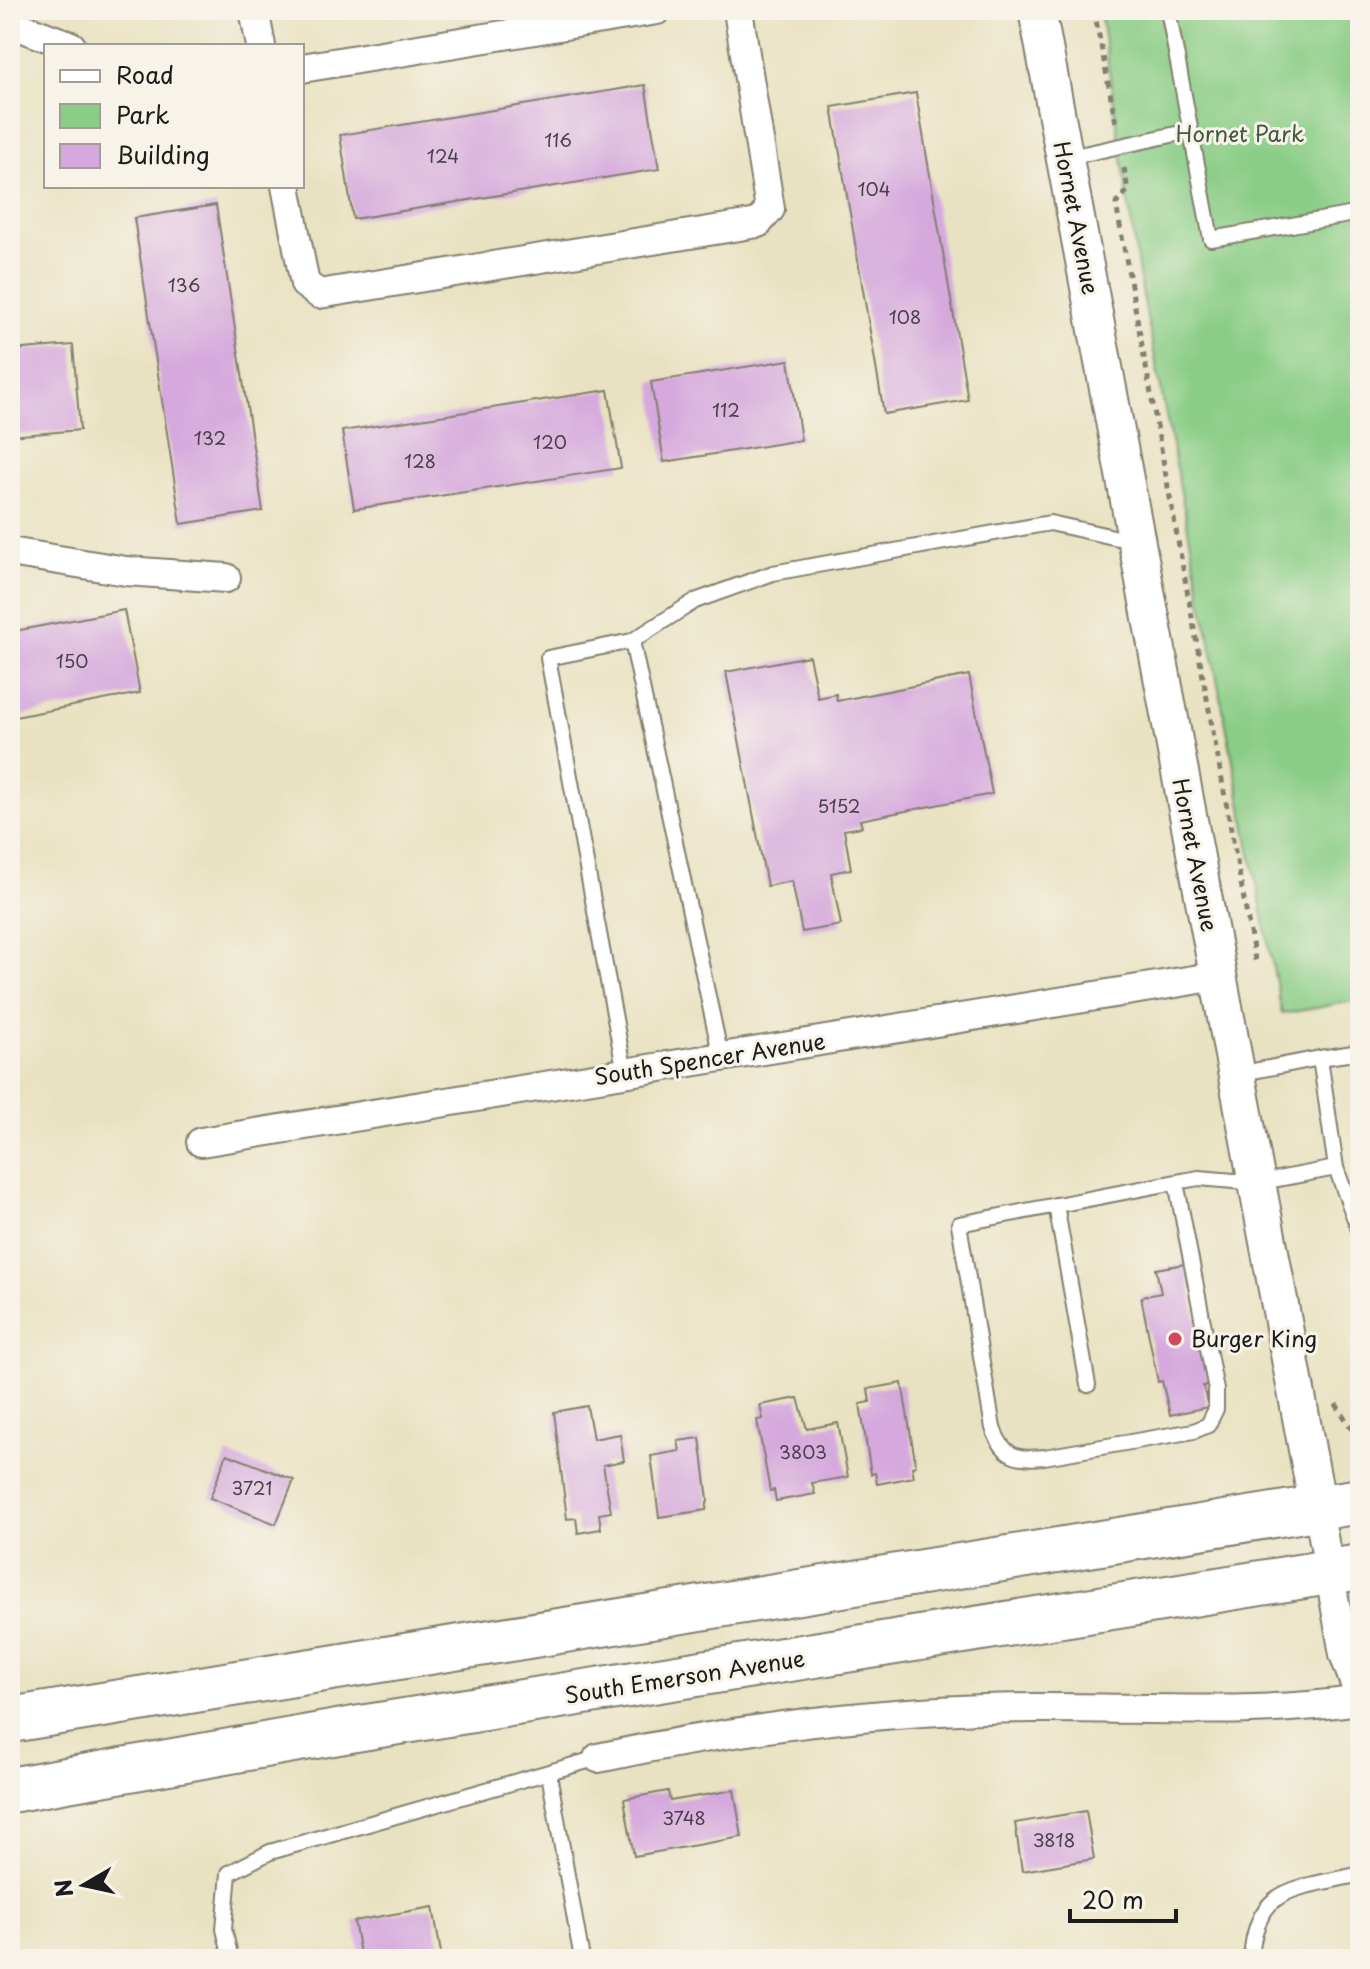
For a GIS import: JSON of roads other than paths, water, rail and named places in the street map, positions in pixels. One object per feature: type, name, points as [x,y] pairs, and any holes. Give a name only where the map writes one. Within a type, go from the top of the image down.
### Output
[{"type":"main road","points":[[10,1720],[1360,1501]]},
{"type":"main road","name":"South Emerson Avenue","points":[[10,1790],[355,1729],[1345,1569]]},
{"type":"street","points":[[254,10],[261,44]]},
{"type":"street","points":[[304,68],[657,10]]},
{"type":"street","points":[[286,188],[305,284],[319,294],[758,223],[770,209],[738,10]]},
{"type":"street","name":"Hornet Avenue","points":[[1037,10],[1318,1508],[1345,1569],[1344,1654],[1360,1699]]},
{"type":"street","points":[[10,23],[66,44]]},
{"type":"street","points":[[10,552],[126,571],[226,578]]},
{"type":"street","name":"South Spencer Avenue","points":[[201,1142],[1218,976]]},
{"type":"street","points":[[598,1758],[761,1730],[968,1710],[1269,1710],[1360,1699]]},
{"type":"lane","points":[[1168,10],[1211,239],[1360,213]]},
{"type":"lane","points":[[1065,158],[1190,131]]},
{"type":"lane","points":[[625,1073],[548,658],[632,641],[695,601],[773,573],[801,567],[1050,523],[1137,542]]},
{"type":"lane","points":[[632,641],[721,1057]]},
{"type":"lane","points":[[1236,1074],[1360,1052]]},
{"type":"lane","points":[[1320,1058],[1336,1168],[1360,1233]]},
{"type":"lane","points":[[1176,1182],[1216,1390],[1216,1409],[1208,1425],[1194,1431],[1044,1457],[1024,1460],[1010,1456],[999,1444],[993,1428],[959,1224],[1176,1182],[1199,1178],[1257,1183],[1336,1168]]},
{"type":"lane","points":[[1056,1205],[1088,1385]]},
{"type":"lane","points":[[231,1959],[224,1929],[229,1873],[270,1852],[430,1803],[549,1774],[598,1758]]},
{"type":"lane","points":[[549,1774],[582,1959]]},
{"type":"lane","points":[[1251,1959],[1253,1931],[1263,1907],[1288,1892],[1360,1874]]},
{"type":"place","name":"Burger King","points":[[1175,1339]]},
{"type":"park label","name":"Hornet Park","points":[[1240,134]]}]
